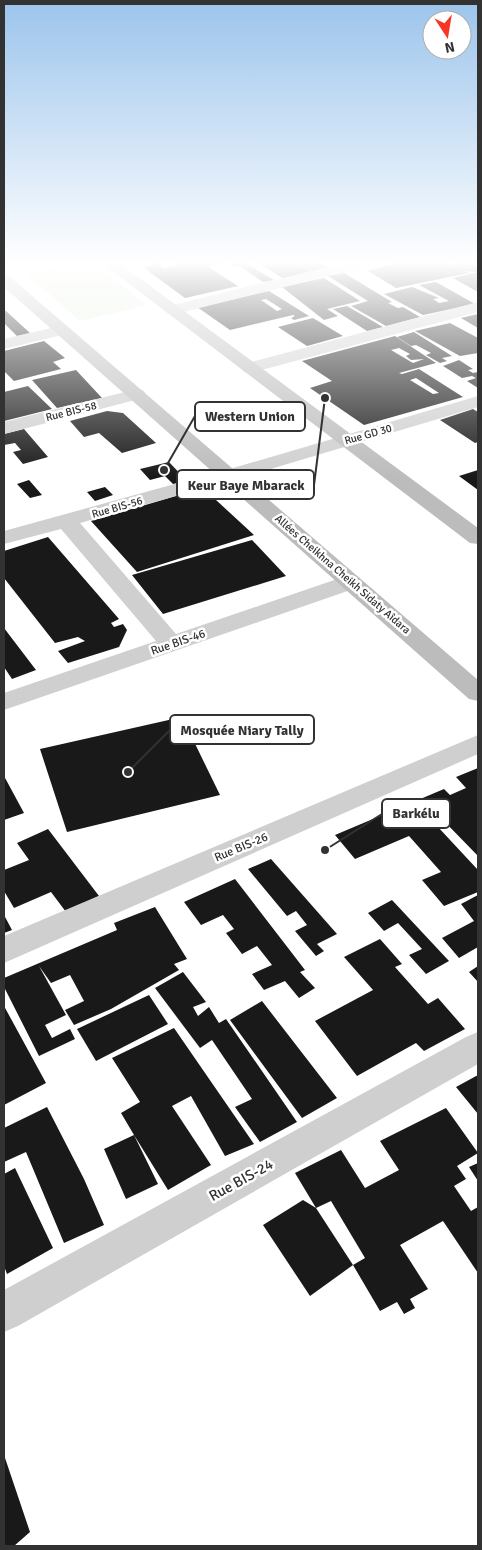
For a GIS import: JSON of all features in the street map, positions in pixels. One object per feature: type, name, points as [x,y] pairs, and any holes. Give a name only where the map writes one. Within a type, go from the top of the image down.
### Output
[{"type":"main road","name":"Allées Cheikhna Cheikh Sidaty Aîdara","points":[[67,332],[137,394],[238,472],[351,582],[478,693]]},
{"type":"main road","points":[[201,332],[250,368],[340,442],[477,536]]},
{"type":"street","points":[[4,344],[54,332]]},
{"type":"street","points":[[250,368],[383,332]]},
{"type":"street","name":"Rue BIS-58","points":[[4,428],[137,394]]},
{"type":"street","name":"Rue GD 30","points":[[238,472],[478,401]]},
{"type":"street","name":"Rue BIS-56","points":[[4,538],[238,472]]},
{"type":"street","points":[[66,521],[172,644]]},
{"type":"street","name":"Rue BIS-46","points":[[4,702],[351,582]]},
{"type":"street","name":"Rue BIS-26","points":[[4,950],[478,744]]},
{"type":"street","name":"Rue BIS-24","points":[[4,1312],[478,1048]]},
{"type":"building","points":[[13,332],[30,333],[17,336]]},
{"type":"building","points":[[286,332],[337,332],[343,336],[307,346]]},
{"type":"building","points":[[415,332],[452,356],[442,358],[447,361],[440,363],[426,355],[431,353],[416,345],[411,346],[397,337]]},
{"type":"building","points":[[417,332],[467,332],[478,338],[478,353],[460,356]]},
{"type":"building","points":[[395,336],[436,363],[399,373],[402,374],[419,369],[463,397],[364,425],[310,388],[332,381],[302,361]],"holes":[[[399,348],[410,354],[406,356],[411,360],[424,359],[413,363],[391,350]],[[416,378],[439,393],[433,394],[410,380]]]},
{"type":"building","points":[[44,341],[65,358],[53,362],[61,369],[14,381],[4,371],[4,351]]},
{"type":"building","points":[[459,360],[473,369],[468,370],[473,373],[478,372],[478,388],[467,381],[476,378],[472,376],[462,378],[443,366]]},
{"type":"building","points":[[76,370],[102,398],[57,408],[32,380]]},
{"type":"building","points":[[28,386],[52,409],[4,421],[4,392]]},
{"type":"building","points":[[473,409],[478,412],[478,442],[475,443],[440,420]]},
{"type":"building","points":[[107,411],[123,413],[156,443],[122,453],[99,433],[84,437],[70,421]]},
{"type":"building","points":[[24,429],[48,457],[23,464],[13,452],[21,450],[15,443],[4,445],[4,434]]},
{"type":"building","points":[[169,462],[187,481],[173,484],[165,476],[150,480],[140,469]]},
{"type":"building","points":[[478,470],[478,490],[459,476]]},
{"type":"building","points":[[29,480],[42,495],[30,498],[17,484]]},
{"type":"building","points":[[105,487],[113,495],[95,501],[87,492]]},
{"type":"building","points":[[203,488],[254,535],[137,572],[91,521]]},
{"type":"building","points":[[48,537],[119,619],[111,623],[114,627],[123,624],[127,630],[119,647],[68,663],[58,651],[85,641],[78,637],[55,643],[4,578],[4,551]]},
{"type":"building","points":[[252,540],[286,576],[163,614],[132,575]]},
{"type":"building","points":[[4,628],[36,670],[12,679],[4,667]]},
{"type":"building","points":[[182,717],[220,795],[67,832],[40,749]]},
{"type":"building","points":[[478,768],[478,856],[442,819],[435,822],[424,812],[478,870],[478,892],[444,906],[422,880],[441,872],[409,836],[355,859],[335,835],[444,789],[450,795],[466,788],[456,777]]},
{"type":"building","points":[[4,776],[24,813],[4,820]]},
{"type":"building","points":[[48,829],[99,896],[66,912],[51,892],[14,908],[4,891],[4,870],[29,860],[17,843]]},
{"type":"building","points":[[271,859],[337,934],[317,944],[324,951],[316,956],[295,931],[307,925],[296,911],[287,916],[248,869]]},
{"type":"building","points":[[235,879],[305,970],[300,972],[315,988],[299,998],[285,981],[264,990],[252,974],[272,965],[257,946],[242,954],[226,933],[234,929],[223,915],[201,925],[184,902]]},
{"type":"building","points":[[478,895],[478,947],[459,958],[442,938],[474,921],[461,904]]},
{"type":"building","points":[[392,900],[449,961],[426,974],[409,955],[422,949],[398,923],[384,931],[368,913]]},
{"type":"building","points":[[155,907],[187,959],[174,964],[179,970],[111,1009],[74,1025],[65,1010],[84,1001],[70,975],[51,983],[39,966],[66,1015],[45,1025],[52,1038],[70,1029],[75,1039],[39,1056],[4,987],[4,978],[117,930],[114,923]]},
{"type":"building","points":[[4,915],[12,930],[4,933]]},
{"type":"building","points":[[380,939],[402,964],[395,967],[428,1004],[438,998],[465,1029],[424,1051],[416,1043],[357,1076],[315,1021],[373,990],[344,957]]},
{"type":"building","points":[[478,966],[478,982],[469,972]]},
{"type":"building","points":[[183,972],[206,1002],[193,1007],[198,1016],[209,1007],[219,1023],[226,1019],[297,1122],[260,1142],[235,1107],[252,1099],[212,1040],[200,1048],[155,988]]},
{"type":"building","points":[[149,995],[168,1024],[96,1061],[77,1029]]},
{"type":"building","points":[[262,1001],[337,1098],[302,1118],[230,1020]]},
{"type":"building","points":[[4,1006],[46,1083],[4,1105]]},
{"type":"building","points":[[174,1028],[254,1144],[225,1156],[191,1096],[172,1106],[211,1165],[168,1190],[121,1113],[140,1102],[112,1058]]},
{"type":"building","points":[[478,1075],[478,1114],[456,1087]]},
{"type":"building","points":[[47,1107],[84,1179],[104,1225],[64,1243],[26,1152],[4,1162],[4,1128]]},
{"type":"building","points":[[446,1108],[478,1153],[457,1166],[466,1179],[454,1186],[471,1211],[478,1207],[478,1273],[443,1221],[400,1245],[428,1289],[410,1299],[415,1308],[404,1314],[397,1302],[380,1311],[353,1265],[365,1258],[331,1201],[316,1208],[295,1173],[341,1150],[365,1188],[399,1170],[380,1141]]},
{"type":"building","points":[[134,1135],[158,1184],[126,1199],[104,1149]]},
{"type":"building","points":[[478,1163],[478,1181],[469,1167]]},
{"type":"building","points":[[15,1168],[53,1248],[7,1274],[4,1266],[4,1174]]},
{"type":"building","points":[[303,1200],[316,1208],[353,1265],[310,1296],[263,1225]]},
{"type":"building","points":[[4,1455],[30,1532],[14,1546],[4,1546]]},
{"type":"place","name":"Keur Baye Mbarack","points":[[325,398]]},
{"type":"place","name":"Western Union","points":[[164,470]]},
{"type":"place","name":"Mosquée Niary Tally","points":[[128,772]]},
{"type":"place","name":"Barkélu","points":[[325,850]]}]
